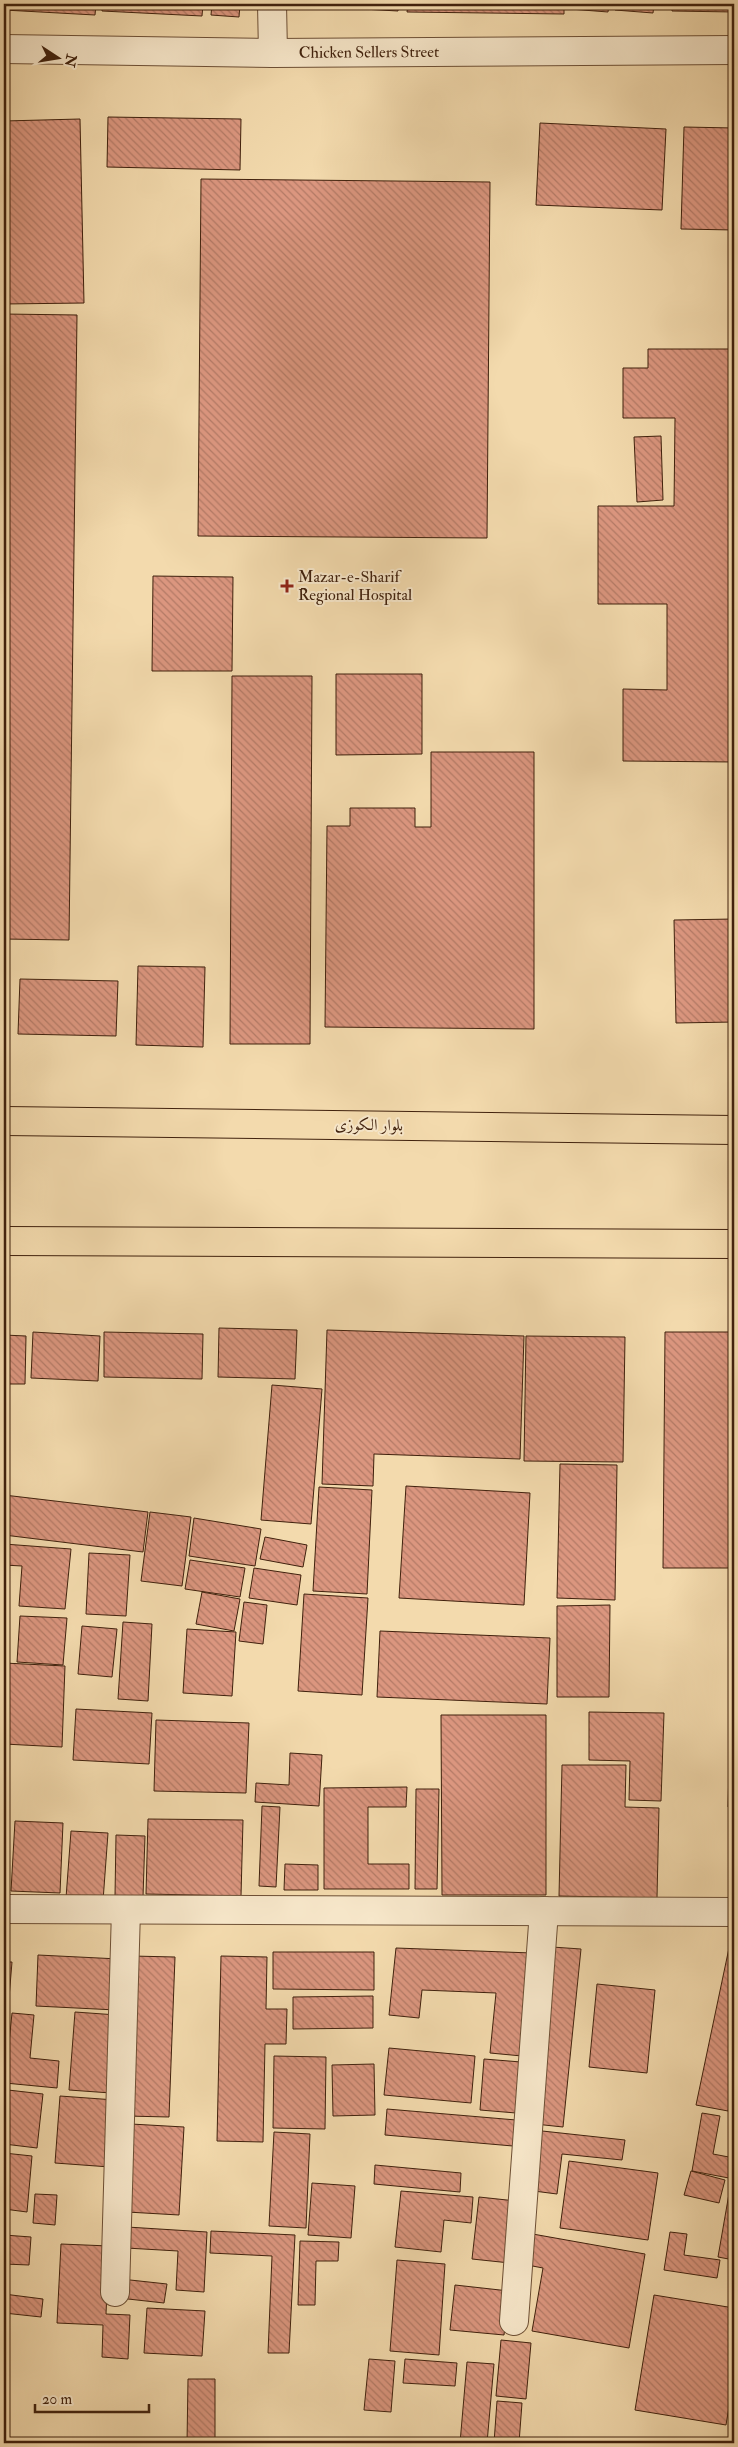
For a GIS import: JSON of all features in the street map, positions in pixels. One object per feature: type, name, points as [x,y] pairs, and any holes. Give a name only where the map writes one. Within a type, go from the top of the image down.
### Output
[{"type":"main road","name":"بلوار الکوزی","points":[[4,1121],[734,1130]]},
{"type":"main road","points":[[4,1242],[734,1244]]},
{"type":"street","points":[[272,4],[273,53]]},
{"type":"street","name":"Chicken Sellers Street","points":[[4,49],[273,53],[734,50]]},
{"type":"street","points":[[4,1910],[734,1912]]},
{"type":"street","points":[[115,2292],[126,1910]]},
{"type":"street","points":[[514,2321],[544,1911]]},
{"type":"building","points":[[4,4],[96,4],[95,15],[4,10]]},
{"type":"building","points":[[102,4],[203,4],[202,16],[102,11]]},
{"type":"building","points":[[212,4],[240,4],[239,17],[211,15]]},
{"type":"building","points":[[345,4],[398,4],[398,11],[345,8]]},
{"type":"building","points":[[408,4],[564,4],[564,14],[407,12]]},
{"type":"building","points":[[570,4],[609,4],[608,12],[570,9]]},
{"type":"building","points":[[616,4],[654,4],[653,13],[615,10]]},
{"type":"building","points":[[672,4],[734,4],[734,12],[672,11]]},
{"type":"building","points":[[108,117],[241,119],[240,170],[107,167]]},
{"type":"building","points":[[80,119],[84,303],[4,304],[4,121]]},
{"type":"building","points":[[540,123],[666,129],[662,210],[536,205]]},
{"type":"building","points":[[684,127],[734,128],[734,230],[681,229]]},
{"type":"building","points":[[201,179],[490,182],[487,538],[198,536]]},
{"type":"building","points":[[4,314],[77,315],[69,940],[4,939]]},
{"type":"building","points":[[648,349],[734,349],[734,762],[623,761],[623,689],[667,690],[667,604],[598,604],[598,506],[674,506],[675,418],[623,418],[623,368],[648,368]]},
{"type":"building","points":[[661,436],[663,500],[637,502],[634,437]]},
{"type":"building","points":[[153,576],[233,577],[232,671],[152,671]]},
{"type":"building","points":[[336,674],[422,674],[422,754],[336,755]]},
{"type":"building","points":[[232,676],[312,676],[310,1044],[230,1044]]},
{"type":"building","points":[[431,752],[534,752],[534,1029],[325,1027],[327,826],[350,826],[350,808],[415,808],[415,827],[431,827]]},
{"type":"building","points":[[734,919],[734,1022],[676,1023],[674,920]]},
{"type":"building","points":[[138,966],[205,967],[203,1047],[136,1045]]},
{"type":"building","points":[[20,979],[118,981],[116,1036],[18,1034]]},
{"type":"building","points":[[219,1328],[297,1330],[295,1379],[218,1377]]},
{"type":"building","points":[[327,1330],[524,1336],[520,1459],[374,1454],[373,1486],[322,1484]]},
{"type":"building","points":[[33,1332],[100,1336],[98,1381],[31,1378]]},
{"type":"building","points":[[104,1332],[203,1334],[202,1379],[104,1377]]},
{"type":"building","points":[[665,1332],[734,1332],[734,1568],[663,1568]]},
{"type":"building","points":[[4,1335],[26,1336],[25,1384],[4,1384]]},
{"type":"building","points":[[526,1336],[625,1337],[623,1462],[524,1461]]},
{"type":"building","points":[[272,1385],[322,1389],[311,1524],[261,1520]]},
{"type":"building","points":[[560,1464],[617,1465],[615,1600],[557,1598]]},
{"type":"building","points":[[406,1486],[530,1493],[524,1605],[399,1598]]},
{"type":"building","points":[[319,1487],[372,1490],[367,1594],[313,1591]]},
{"type":"building","points":[[4,1495],[148,1512],[143,1552],[4,1535]]},
{"type":"building","points":[[150,1512],[191,1517],[182,1586],[141,1581]]},
{"type":"building","points":[[194,1518],[261,1529],[255,1566],[189,1556]]},
{"type":"building","points":[[265,1537],[307,1545],[303,1567],[260,1559]]},
{"type":"building","points":[[4,1544],[71,1549],[65,1609],[19,1606],[22,1566],[4,1565]]},
{"type":"building","points":[[89,1553],[130,1555],[126,1616],[86,1614]]},
{"type":"building","points":[[190,1560],[245,1568],[240,1597],[185,1589]]},
{"type":"building","points":[[254,1568],[301,1575],[297,1605],[249,1598]]},
{"type":"building","points":[[202,1592],[240,1599],[234,1631],[196,1624]]},
{"type":"building","points":[[304,1594],[368,1598],[362,1695],[298,1691]]},
{"type":"building","points":[[244,1602],[267,1605],[263,1644],[239,1641]]},
{"type":"building","points":[[610,1605],[609,1697],[557,1697],[557,1606]]},
{"type":"building","points":[[20,1616],[67,1618],[63,1665],[17,1662]]},
{"type":"building","points":[[123,1622],[152,1624],[148,1701],[118,1699]]},
{"type":"building","points":[[82,1626],[117,1629],[112,1677],[78,1674]]},
{"type":"building","points":[[187,1629],[236,1632],[232,1696],[183,1693]]},
{"type":"building","points":[[380,1631],[550,1638],[547,1704],[377,1697]]},
{"type":"building","points":[[4,1663],[65,1666],[62,1747],[4,1744]]},
{"type":"building","points":[[76,1709],[152,1713],[149,1764],[73,1760]]},
{"type":"building","points":[[589,1712],[664,1713],[661,1801],[629,1800],[630,1761],[589,1760]]},
{"type":"building","points":[[441,1715],[546,1715],[546,1895],[442,1895]]},
{"type":"building","points":[[156,1720],[249,1723],[246,1793],[154,1791]]},
{"type":"building","points":[[290,1753],[322,1755],[319,1806],[255,1802],[256,1783],[289,1785]]},
{"type":"building","points":[[562,1765],[626,1765],[625,1807],[659,1808],[657,1898],[559,1896]]},
{"type":"building","points":[[729,1768],[734,1768],[734,1807],[728,1807]]},
{"type":"building","points":[[407,1787],[406,1807],[368,1807],[368,1864],[409,1864],[409,1889],[324,1889],[324,1788]]},
{"type":"building","points":[[416,1789],[439,1789],[437,1889],[415,1889]]},
{"type":"building","points":[[262,1806],[280,1807],[276,1887],[259,1886]]},
{"type":"building","points":[[148,1819],[243,1820],[241,1896],[146,1894]]},
{"type":"building","points":[[15,1821],[63,1823],[60,1893],[11,1891]]},
{"type":"building","points":[[71,1831],[108,1833],[103,1901],[66,1898]]},
{"type":"building","points":[[116,1835],[145,1836],[143,1897],[115,1896]]},
{"type":"building","points":[[730,1848],[734,1848],[734,1891],[729,1891]]},
{"type":"building","points":[[285,1864],[318,1865],[318,1890],[284,1890]]},
{"type":"building","points":[[552,1947],[581,1949],[563,2127],[535,2124]]},
{"type":"building","points":[[396,1948],[532,1953],[522,2056],[490,2053],[496,1993],[422,1990],[419,2018],[389,2015]]},
{"type":"building","points":[[729,1948],[734,1949],[734,2080],[728,2111],[696,2105]]},
{"type":"building","points":[[273,1952],[374,1952],[374,1990],[273,1989]]},
{"type":"building","points":[[38,1955],[119,1959],[116,2010],[36,2006]]},
{"type":"building","points":[[132,1956],[175,1957],[169,2117],[126,2116]]},
{"type":"building","points":[[221,1956],[267,1957],[266,2009],[287,2009],[286,2044],[265,2044],[263,2142],[217,2141]]},
{"type":"building","points":[[4,1962],[12,1962],[4,2058]]},
{"type":"building","points":[[597,1984],[655,1990],[647,2073],[589,2067]]},
{"type":"building","points":[[373,1996],[373,2028],[293,2029],[293,1997]]},
{"type":"building","points":[[75,2012],[117,2015],[111,2093],[69,2090]]},
{"type":"building","points":[[12,2013],[34,2015],[30,2058],[59,2061],[57,2088],[5,2083]]},
{"type":"building","points":[[389,2048],[475,2056],[471,2103],[384,2095]]},
{"type":"building","points":[[274,2056],[326,2057],[325,2129],[273,2128]]},
{"type":"building","points":[[484,2059],[521,2062],[516,2113],[480,2110]]},
{"type":"building","points":[[374,2064],[375,2115],[333,2116],[332,2065]]},
{"type":"building","points":[[8,2090],[43,2094],[37,2148],[4,2144]]},
{"type":"building","points":[[60,2096],[115,2100],[110,2167],[55,2163]]},
{"type":"building","points":[[387,2109],[516,2120],[513,2146],[385,2135]]},
{"type":"building","points":[[702,2113],[720,2116],[713,2154],[734,2158],[734,2179],[692,2171]]},
{"type":"building","points":[[131,2124],[184,2127],[179,2215],[127,2212]]},
{"type":"building","points":[[533,2130],[625,2140],[622,2160],[562,2154],[557,2194],[526,2190]]},
{"type":"building","points":[[274,2132],[310,2134],[306,2228],[269,2226]]},
{"type":"building","points":[[4,2153],[32,2156],[27,2212],[4,2209]]},
{"type":"building","points":[[569,2161],[658,2173],[648,2240],[560,2228]]},
{"type":"building","points":[[375,2165],[461,2173],[460,2192],[374,2184]]},
{"type":"building","points":[[691,2171],[725,2180],[719,2203],[684,2195]]},
{"type":"building","points":[[731,2182],[734,2183],[734,2260],[718,2257]]},
{"type":"building","points":[[312,2183],[355,2186],[351,2238],[308,2235]]},
{"type":"building","points":[[401,2191],[473,2197],[471,2223],[444,2220],[441,2252],[395,2247]]},
{"type":"building","points":[[35,2194],[57,2195],[55,2225],[33,2223]]},
{"type":"building","points":[[479,2197],[516,2201],[510,2263],[472,2259]]},
{"type":"building","points":[[127,2227],[207,2232],[204,2292],[176,2290],[178,2251],[126,2248]]},
{"type":"building","points":[[211,2231],[295,2235],[289,2353],[268,2353],[272,2256],[210,2253]]},
{"type":"building","points":[[670,2232],[687,2234],[684,2255],[720,2260],[717,2278],[664,2270]]},
{"type":"building","points":[[527,2233],[645,2254],[629,2348],[532,2331],[543,2268],[522,2264]]},
{"type":"building","points":[[4,2235],[31,2237],[29,2265],[4,2264]]},
{"type":"building","points":[[300,2241],[339,2242],[338,2261],[316,2261],[315,2305],[298,2305]]},
{"type":"building","points":[[61,2244],[109,2246],[106,2314],[130,2315],[128,2359],[102,2357],[103,2325],[57,2323]]},
{"type":"building","points":[[397,2260],[445,2264],[439,2355],[390,2351]]},
{"type":"building","points":[[121,2279],[167,2284],[164,2303],[119,2298]]},
{"type":"building","points":[[455,2285],[509,2291],[504,2335],[450,2330]]},
{"type":"building","points":[[4,2294],[43,2299],[41,2317],[4,2313]]},
{"type":"building","points":[[654,2295],[734,2308],[734,2376],[726,2425],[635,2410]]},
{"type":"building","points":[[147,2308],[205,2311],[202,2356],[144,2353]]},
{"type":"building","points":[[501,2340],[531,2343],[526,2399],[496,2396]]},
{"type":"building","points":[[369,2359],[395,2361],[391,2412],[364,2410]]},
{"type":"building","points":[[405,2359],[457,2363],[455,2386],[403,2383]]},
{"type":"building","points":[[467,2362],[494,2364],[487,2443],[460,2443]]},
{"type":"building","points":[[188,2379],[215,2379],[215,2443],[187,2443]]},
{"type":"building","points":[[497,2401],[522,2403],[519,2443],[494,2443]]},
{"type":"place","name":"Mazar-e-Sharif Regional Hospital","points":[[287,586]]}]
